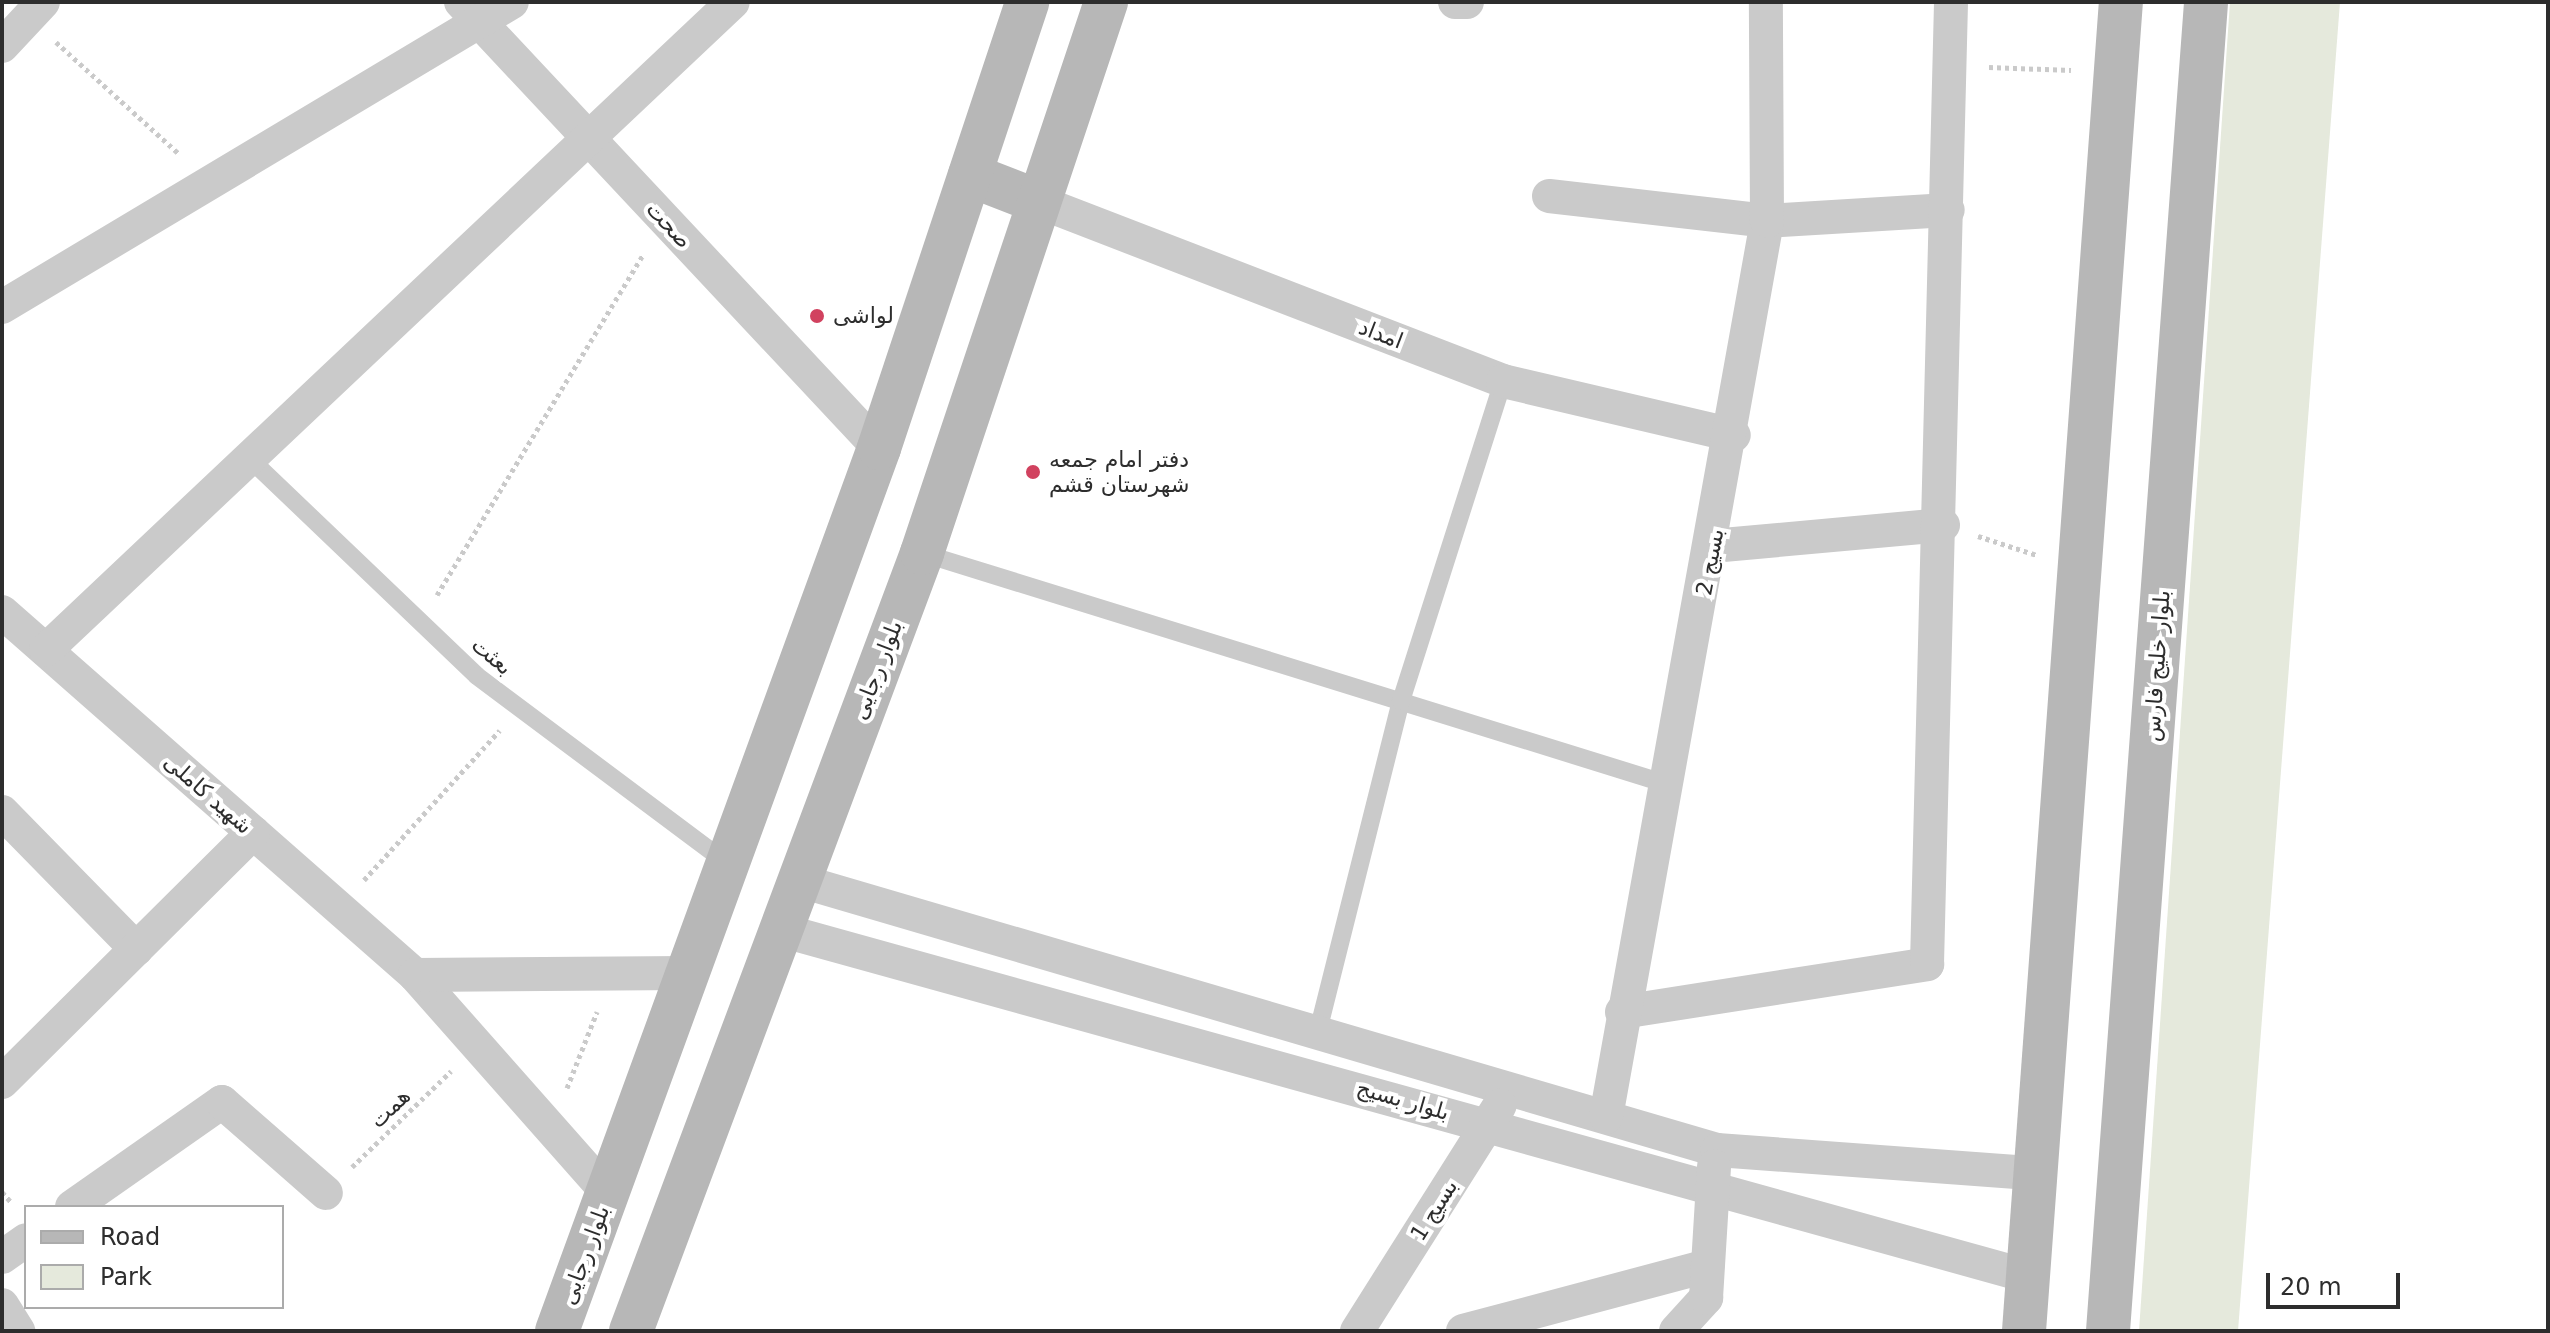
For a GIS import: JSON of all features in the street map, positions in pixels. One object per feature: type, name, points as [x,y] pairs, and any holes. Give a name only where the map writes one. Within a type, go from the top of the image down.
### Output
[{"type":"main road","name":"بلوار رجایی","points":[[557,1331],[879,448],[1027,2]]},
{"type":"main road","name":"بلوار رجایی","points":[[631,1331],[777,929],[922,553],[1037,201],[1106,2]]},
{"type":"main road","points":[[2024,1331],[2033,1173],[2121,2]]},
{"type":"main road","name":"بلوار خلیج فارس","points":[[2108,1331],[2206,2]]},
{"type":"main road","points":[[970,175],[1037,201]]},
{"type":"street","points":[[2,307],[209,182],[470,12],[512,2]]},
{"type":"street","points":[[46,650],[733,2]]},
{"type":"street","points":[[1455,2],[1467,2]]},
{"type":"street","name":"بسیج 2","points":[[1606,1117],[1622,1012],[1734,435],[1767,221],[1766,2]]},
{"type":"street","points":[[1622,1012],[1927,964],[1943,525],[1951,2]]},
{"type":"street","points":[[2,46],[28,7]]},
{"type":"street","name":"صحت","points":[[470,12],[879,448]]},
{"type":"street","points":[[1549,196],[1767,221],[1948,210]]},
{"type":"street","name":"امداد","points":[[1037,201],[1503,381],[1734,435]]},
{"type":"street","points":[[1712,546],[1943,525]]},
{"type":"street","name":"شهید کاملی","points":[[2,612],[415,975],[607,1192]]},
{"type":"street","points":[[6,825],[136,949]]},
{"type":"street","points":[[2,1082],[253,833]]},
{"type":"street","name":"بلوار بسیج","points":[[797,880],[1717,1150],[2033,1173]]},
{"type":"street","name":"بلوار بسیج","points":[[777,929],[2027,1276]]},
{"type":"street","points":[[415,975],[687,973]]},
{"type":"street","name":"بسیج 1","points":[[1357,1331],[1511,1088]]},
{"type":"street","points":[[75,1205],[222,1102],[326,1193]]},
{"type":"street","points":[[1676,1331],[1706,1298],[1711,1186],[1717,1150]]},
{"type":"street","points":[[2,1257],[24,1241]]},
{"type":"street","points":[[1463,1331],[1707,1266]]},
{"type":"street","points":[[2,1305],[18,1331]]},
{"type":"lane","points":[[1317,1035],[1401,701],[1503,381]]},
{"type":"lane","name":"بعثت","points":[[249,458],[420,622],[519,708],[727,863]]},
{"type":"lane","points":[[922,553],[1667,784]]},
{"type":"path","points":[[28,7],[209,182]]},
{"type":"path","points":[[1950,65],[2116,72]]},
{"type":"path","points":[[420,622],[664,220]]},
{"type":"path","points":[[1943,525],[2080,569]]},
{"type":"path","points":[[338,908],[519,708]]},
{"type":"path","points":[[551,1129],[613,974]]},
{"type":"path","name":"همت","points":[[326,1193],[477,1045]]},
{"type":"green space","points":[[2230,2],[2340,2],[2238,1331],[2139,1331]]},
{"type":"place","name":"لواشی","points":[[817,316]]},
{"type":"place","name":"دفتر امام جمعه شهرستان قشم","points":[[1033,472]]}]
